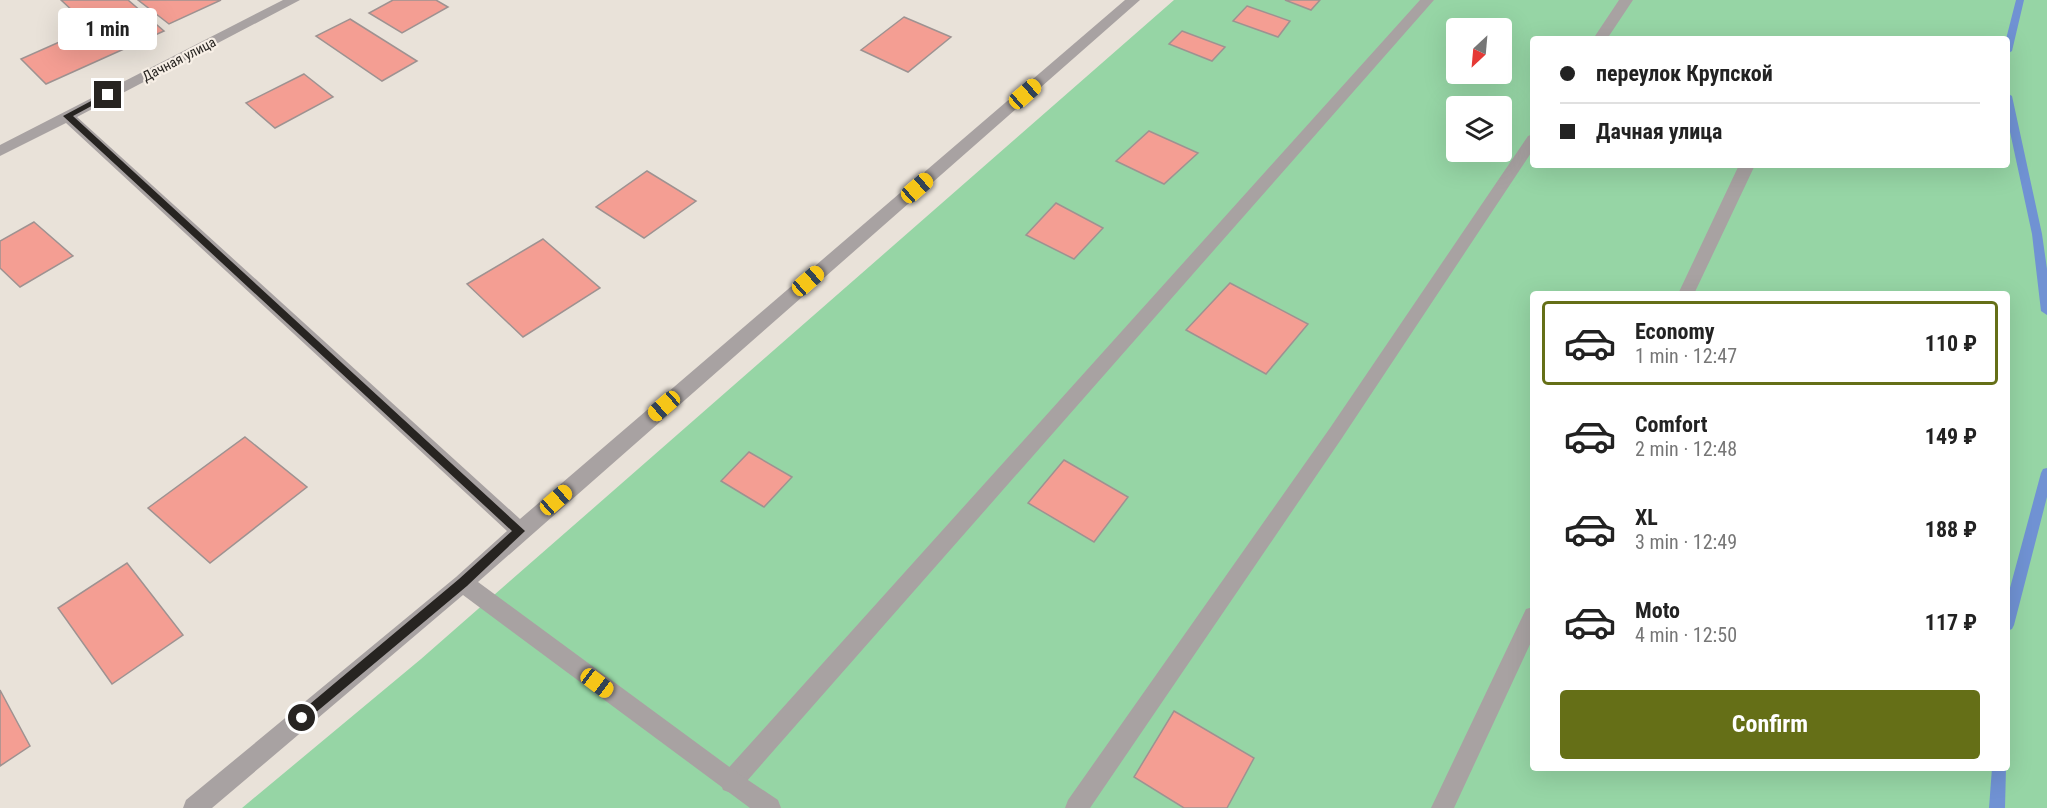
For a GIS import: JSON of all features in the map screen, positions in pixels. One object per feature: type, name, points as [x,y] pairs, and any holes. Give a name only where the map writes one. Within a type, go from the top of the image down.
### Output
[{"type":"street","name":"Дачная улица","points":[[0,151],[293,0]]},
{"type":"street","points":[[194,808],[463,583],[520,531],[1133,0]]},
{"type":"street","points":[[731,782],[1427,0]]},
{"type":"street","points":[[1602,36],[1626,0]]},
{"type":"street","points":[[67,116],[520,531]]},
{"type":"street","points":[[1076,808],[1336,433],[1530,142]]},
{"type":"street","points":[[1687,291],[1746,168]]},
{"type":"street","points":[[463,583],[731,782],[770,808]]},
{"type":"street","points":[[1442,808],[1530,622]]},
{"type":"green space","points":[[1174,0],[2047,0],[2047,808],[242,808],[421,659]]},
{"type":"building","points":[[61,0],[128,0],[164,31],[46,84],[21,59],[91,28]]},
{"type":"building","points":[[138,0],[221,0],[169,24]]},
{"type":"building","points":[[393,0],[436,0],[448,7],[402,33],[369,13]]},
{"type":"building","points":[[1285,0],[1320,0],[1311,10]]},
{"type":"building","points":[[1247,6],[1290,21],[1278,37],[1233,21]]},
{"type":"building","points":[[904,17],[951,37],[908,72],[861,50]]},
{"type":"building","points":[[350,19],[417,61],[382,81],[316,36]]},
{"type":"building","points":[[1182,31],[1225,47],[1212,61],[1169,44]]},
{"type":"building","points":[[304,74],[333,97],[275,128],[246,103]]},
{"type":"building","points":[[1149,131],[1198,153],[1164,184],[1116,161]]},
{"type":"building","points":[[647,171],[696,201],[644,238],[596,207]]},
{"type":"building","points":[[1056,203],[1103,228],[1074,259],[1026,235]]},
{"type":"building","points":[[34,222],[73,256],[20,287],[0,268],[0,241]]},
{"type":"building","points":[[543,239],[600,288],[523,337],[467,284]]},
{"type":"building","points":[[1230,283],[1308,324],[1266,374],[1186,330]]},
{"type":"building","points":[[245,437],[307,487],[210,563],[148,508]]},
{"type":"building","points":[[749,452],[792,477],[764,507],[721,481]]},
{"type":"building","points":[[1064,460],[1128,497],[1094,542],[1028,503]]},
{"type":"building","points":[[127,563],[183,635],[112,684],[58,608]]},
{"type":"building","points":[[0,690],[30,746],[0,766]]},
{"type":"building","points":[[1174,711],[1254,758],[1227,808],[1184,808],[1134,777]]},
{"type":"waterway","points":[[2010,39],[2020,0]]},
{"type":"waterway","points":[[2010,110],[2037,234],[2047,311]]},
{"type":"waterway","points":[[2010,614],[2047,473]]},
{"type":"waterway","points":[[1997,808],[1999,771]]},
{"type":"route","points":[[108,95],[67,116],[520,531],[463,583],[302,718]]}]
